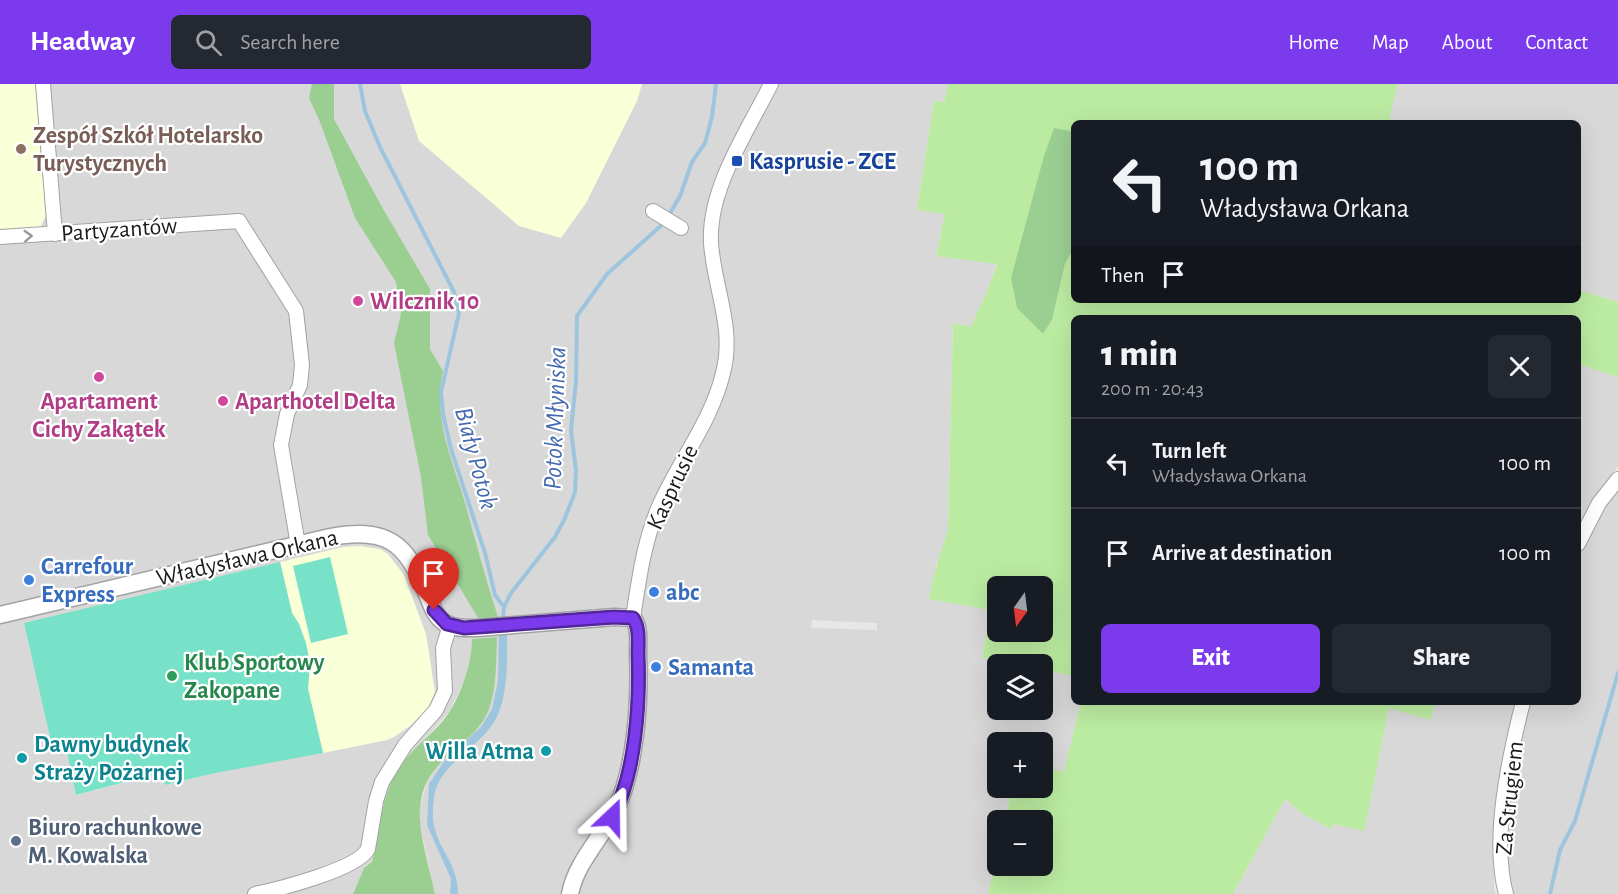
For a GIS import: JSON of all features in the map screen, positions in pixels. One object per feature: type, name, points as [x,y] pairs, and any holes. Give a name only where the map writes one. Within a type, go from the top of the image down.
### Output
[{"type":"street","points":[[43,84],[55,234]]},
{"type":"street","name":"Kasprusie","points":[[570,894],[576,874],[614,813],[626,779],[639,693],[637,628],[633,618],[642,559],[654,518],[712,405],[724,372],[727,328],[712,253],[713,213],[722,182],[771,84]]},
{"type":"street","points":[[653,211],[681,228]]},
{"type":"street","name":"Partyzantów","points":[[0,237],[239,221],[297,311],[302,365],[300,385],[284,423],[280,445],[298,545]]},
{"type":"street","points":[[1581,538],[1599,503],[1618,479]]},
{"type":"street","name":"Władysława Orkana","points":[[0,615],[357,533],[392,542],[403,551],[413,563],[436,614],[443,622],[450,625]]},
{"type":"street","points":[[255,894],[307,880],[353,864],[364,856],[368,849],[376,801],[382,782],[405,745],[436,710],[445,691],[444,648],[450,625],[464,628],[614,617],[633,618]]},
{"type":"street","name":"Za Strugiem","points":[[1506,894],[1502,877],[1500,845],[1510,754],[1522,705]]},
{"type":"shaded area","points":[[0,84],[948,84],[944,102],[934,102],[917,210],[945,213],[936,256],[997,263],[971,327],[953,323],[948,529],[940,558],[935,567],[987,607],[987,631],[982,657],[987,658],[987,720],[1053,720],[1053,672],[1071,675],[1071,705],[1080,705],[1064,772],[1053,769],[1053,732],[987,732],[987,798],[1010,798],[1007,810],[987,810],[987,876],[992,876],[988,894],[435,894],[420,825],[420,806],[427,783],[434,770],[442,759],[462,742],[495,682],[496,637],[472,639],[465,679],[449,712],[397,770],[387,793],[372,862],[364,868],[353,894],[0,894]],"holes":[[[308,689],[215,773],[165,785],[163,772],[77,795],[66,747],[53,750]]]},
{"type":"shaded area","name":"Zespół Szkół Hotelarsko Turystycznych","points":[[0,84],[37,84],[47,213],[39,230],[0,233]]},
{"type":"shaded area","points":[[400,84],[642,84],[637,101],[586,203],[561,238],[519,226],[419,141]]},
{"type":"shaded area","points":[[1398,84],[1618,84],[1618,302],[1581,291],[1581,120],[1394,120],[1388,118]]},
{"type":"shaded area","points":[[1581,365],[1618,377],[1618,466],[1581,519]]},
{"type":"shaded area","points":[[1618,486],[1618,894],[1509,894],[1505,836],[1518,741],[1527,705],[1581,705],[1581,547],[1603,505]]},
{"type":"shaded area","points":[[360,546],[380,549],[388,554],[404,575],[426,634],[435,692],[429,706],[422,714],[394,737],[323,753],[308,689],[310,663],[299,624],[292,613],[280,562],[343,547]]},
{"type":"shaded area","points":[[812,620],[877,623],[877,630],[811,628]]},
{"type":"shaded area","points":[[1434,705],[1514,705],[1506,744],[1495,832],[1494,888],[1496,894],[1233,894],[1285,799],[1303,814],[1331,829],[1332,824],[1364,830],[1389,707],[1431,719]]},
{"type":"green space","points":[[312,84],[334,84],[334,119],[430,289],[430,349],[443,371],[440,406],[445,439],[498,617],[480,621],[428,535],[421,477],[394,343],[401,314],[396,282],[355,218],[309,98]]},
{"type":"green space","points":[[948,84],[1398,84],[1389,118],[1395,120],[1071,120],[1071,133],[1070,131],[1018,308],[1043,334],[1052,320],[1065,264],[1071,253],[1071,303],[1581,303],[1581,291],[1618,302],[1618,377],[1581,365],[1581,315],[1071,315],[1071,675],[1053,672],[1053,654],[987,654],[987,659],[982,658],[987,631],[987,642],[1053,642],[1053,576],[987,576],[987,609],[929,599],[948,529],[953,323],[971,327],[997,264],[936,256],[945,214],[917,210],[934,101],[944,102]]},
{"type":"green space","points":[[1054,128],[1070,131],[1071,253],[1065,264],[1052,320],[1043,334],[1017,308],[1011,278],[1044,156]]},
{"type":"green space","points":[[330,557],[348,634],[311,643],[293,566]]},
{"type":"green space","name":"Klub Sportowy Zakopane","points":[[280,562],[292,613],[306,643],[310,663],[308,689],[323,753],[215,773],[165,785],[162,772],[76,795],[66,747],[53,750],[24,623]]},
{"type":"green space","points":[[497,637],[495,683],[489,709],[482,723],[472,734],[439,764],[423,790],[420,808],[421,828],[435,894],[353,894],[364,868],[372,862],[384,805],[396,773],[412,752],[449,713],[467,671],[472,639]]},
{"type":"green space","points":[[1080,705],[1434,705],[1431,720],[1389,708],[1364,831],[1333,824],[1331,829],[1303,814],[1285,799],[1233,894],[988,894],[992,876],[1053,876],[1053,810],[1007,810],[1010,798],[1053,798],[1053,769],[1064,772]]},
{"type":"water","points":[[507,625],[506,680],[499,712],[484,735],[444,774],[437,785],[434,798],[434,826],[452,866],[457,884],[458,894],[450,894],[451,879],[427,825],[429,784],[445,760],[481,727],[492,709],[498,681],[499,626]]},
{"type":"waterway","name":"Biały Potok","points":[[360,84],[365,111],[380,147],[454,292],[459,313],[441,392],[443,414],[451,449],[485,553],[495,595],[504,607]]},
{"type":"waterway","name":"Potok Młyniska","points":[[668,217],[680,196],[692,162],[705,143],[712,117],[716,84]]},
{"type":"waterway","name":"Potok Młyniska","points":[[503,620],[504,607],[511,593],[555,537],[575,492],[576,471],[571,430],[576,381],[577,316],[607,274],[664,223]]},
{"type":"waterway","points":[[1550,894],[1560,850],[1575,821],[1618,673]]},
{"type":"place","name":"Zespół Szkół Hotelarsko Turystycznych","points":[[21,149]]},
{"type":"place","name":"Kasprusie - ZCE","points":[[737,161]]},
{"type":"place","name":"Wilcznik 10","points":[[358,301]]},
{"type":"place","name":"Apartament Cichy Zakątek","points":[[99,377]]},
{"type":"place","name":"Aparthotel Delta","points":[[223,401]]},
{"type":"place","name":"Carrefour Express","points":[[29,580]]},
{"type":"place","name":"abc","points":[[654,592]]},
{"type":"place","name":"Samanta","points":[[656,667]]},
{"type":"place","name":"Klub Sportowy Zakopane","points":[[172,676]]},
{"type":"place","name":"Willa Atma","points":[[546,751]]},
{"type":"place","name":"Dawny budynek Straży Pożarnej","points":[[22,758]]},
{"type":"place","name":"Biuro rachunkowe M. Kowalska","points":[[16,841]]},
{"type":"route","points":[[434,610],[443,622],[464,628],[624,616],[633,618],[638,638],[637,715],[624,788],[612,817]]}]
